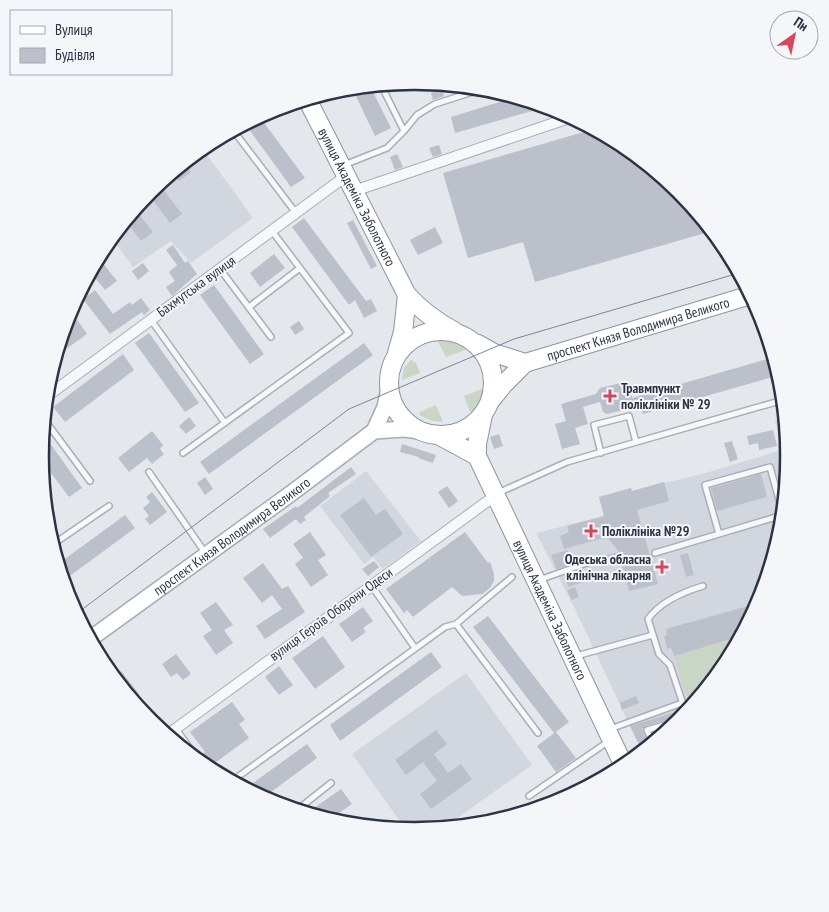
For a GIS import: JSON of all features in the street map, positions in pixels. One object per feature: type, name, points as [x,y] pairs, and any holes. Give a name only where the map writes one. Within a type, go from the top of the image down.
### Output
[{"type":"highway","name":"вулиця Академіка Заболотного","points":[[311,106],[407,295],[423,312],[438,323],[466,337]]},
{"type":"highway","points":[[407,295],[403,332],[389,376],[389,389],[396,411],[420,431],[437,435],[477,456],[477,444],[494,386],[492,370],[486,356],[466,337]]},
{"type":"highway","name":"проспект Князя Володимира Великого","points":[[487,408],[502,385],[525,363],[744,297]]},
{"type":"highway","points":[[397,354],[409,341],[424,333],[441,330],[466,337],[494,353],[525,363]]},
{"type":"highway","points":[[437,435],[454,434],[470,427],[487,408]]},
{"type":"highway","name":"вулиця Академіка Заболотного","points":[[477,456],[620,758]]},
{"type":"main road","name":"проспект Князя Володимира Великого","points":[[96,635],[374,431],[385,407],[389,389]]},
{"type":"main road","points":[[374,431],[404,429],[420,431]]},
{"type":"street","name":"Бахмутська вулиця","points":[[55,390],[347,177],[561,121]]},
{"type":"street","name":"вулиця Героїв Оборони Одеси","points":[[173,731],[371,584],[496,495]]},
{"type":"lane","points":[[384,92],[404,132]]},
{"type":"lane","points":[[347,177],[387,148],[418,115],[435,104],[467,94]]},
{"type":"lane","points":[[238,136],[296,213]]},
{"type":"lane","points":[[183,453],[349,333],[272,230]]},
{"type":"lane","points":[[249,307],[300,268]]},
{"type":"lane","points":[[220,269],[271,337]]},
{"type":"lane","points":[[151,320],[226,422]]},
{"type":"lane","points":[[496,495],[567,462],[776,402]]},
{"type":"lane","points":[[602,453],[594,425],[629,416],[636,442]]},
{"type":"lane","points":[[50,428],[90,481]]},
{"type":"lane","points":[[719,534],[705,485],[770,466],[778,495]]},
{"type":"lane","points":[[149,472],[206,554]]},
{"type":"lane","points":[[59,540],[109,506]]},
{"type":"lane","points":[[655,553],[775,517]]},
{"type":"lane","points":[[536,581],[594,560]]},
{"type":"lane","points":[[238,776],[445,626],[456,624],[512,577]]},
{"type":"lane","points":[[371,584],[416,648]]},
{"type":"lane","points":[[529,796],[609,734],[682,703],[670,664],[659,654],[648,619],[681,592],[703,586]]},
{"type":"lane","points":[[456,624],[538,733]]},
{"type":"lane","points":[[572,657],[653,635]]},
{"type":"lane","points":[[650,736],[647,730],[661,726]]},
{"type":"lane","points":[[176,728],[184,740]]},
{"type":"lane","points":[[304,804],[331,783]]},
{"type":"shaded area","points":[[207,155],[253,218],[191,263],[171,241],[133,267],[116,244],[156,197],[173,181]]},
{"type":"shaded area","name":"Одеська обласна клінічна лікарня","points":[[778,419],[779,438],[775,420]]},
{"type":"shaded area","name":"Одеська обласна клінічна лікарня","points":[[780,451],[777,504],[768,551],[743,618],[705,679],[676,712],[630,726],[575,609],[536,533],[604,516],[599,497],[631,488],[632,491],[702,474]]},
{"type":"shaded area","points":[[366,471],[421,541],[383,569],[373,557],[364,564],[320,506]]},
{"type":"shaded area","points":[[466,673],[532,765],[455,820],[400,821],[352,754]]},
{"type":"green space","points":[[447,339],[461,344],[468,349],[446,357],[438,342]]},
{"type":"green space","points":[[411,360],[416,363],[420,373],[402,380],[404,368]]},
{"type":"green space","points":[[484,388],[480,402],[470,412],[464,396]]},
{"type":"green space","points":[[436,405],[443,422],[432,421],[419,415],[420,412]]},
{"type":"green space","points":[[731,639],[705,679],[687,699],[674,656]]},
{"type":"building","points":[[443,91],[444,96],[433,100],[431,93]]},
{"type":"building","points":[[373,92],[391,128],[375,136],[355,95]]},
{"type":"building","points":[[502,101],[534,111],[455,133],[451,117]]},
{"type":"building","points":[[264,123],[305,178],[291,187],[249,130]]},
{"type":"building","points":[[584,132],[618,152],[656,181],[705,233],[535,282],[523,242],[468,258],[443,173]]},
{"type":"building","points":[[439,145],[442,154],[433,157],[429,148]]},
{"type":"building","points":[[397,154],[403,167],[395,170],[390,157]]},
{"type":"building","points":[[188,169],[191,172],[179,181],[177,178]]},
{"type":"building","points":[[164,190],[182,214],[170,223],[153,200]]},
{"type":"building","points":[[140,215],[153,232],[141,241],[130,226]]},
{"type":"building","points":[[304,218],[366,301],[371,299],[377,311],[364,318],[355,300],[349,305],[292,227]]},
{"type":"building","points":[[353,220],[377,266],[371,269],[347,223]]},
{"type":"building","points":[[435,227],[443,243],[418,255],[410,240]]},
{"type":"building","points":[[173,245],[185,263],[188,261],[197,274],[172,296],[166,287],[175,281],[169,272],[177,265],[166,250]]},
{"type":"building","points":[[274,254],[285,268],[260,287],[250,273]]},
{"type":"building","points":[[143,263],[149,271],[138,280],[132,271]]},
{"type":"building","points":[[103,264],[117,281],[105,290],[95,278]]},
{"type":"building","points":[[214,285],[264,354],[250,364],[200,295]]},
{"type":"building","points":[[95,290],[113,314],[130,302],[132,305],[141,298],[150,310],[144,315],[142,312],[110,334],[84,300]]},
{"type":"building","points":[[76,318],[87,334],[64,350]]},
{"type":"building","points":[[299,321],[304,329],[295,335],[290,327]]},
{"type":"building","points":[[149,333],[199,403],[185,412],[135,343]]},
{"type":"building","points":[[364,343],[373,355],[209,474],[200,462]]},
{"type":"building","points":[[123,354],[134,370],[65,422],[53,407]]},
{"type":"building","points":[[767,359],[768,361],[771,377],[643,414],[640,406],[607,414],[603,412],[600,402],[583,407],[588,424],[575,428],[580,444],[562,449],[555,424],[566,421],[561,404],[596,394],[600,388],[625,382],[628,384],[632,398]]},
{"type":"building","points":[[189,417],[196,426],[186,434],[179,426]]},
{"type":"building","points":[[773,430],[777,446],[759,450],[758,443],[749,445],[747,436]]},
{"type":"building","points":[[152,431],[163,445],[160,449],[164,454],[152,464],[147,458],[129,472],[118,458]]},
{"type":"building","points":[[499,434],[503,446],[494,449],[490,437]]},
{"type":"building","points":[[732,441],[738,459],[730,462],[724,443]]},
{"type":"building","points":[[50,443],[82,488],[69,497],[50,471]]},
{"type":"building","points":[[402,444],[436,455],[433,463],[400,452]]},
{"type":"building","points":[[351,467],[356,474],[328,493],[330,496],[304,517],[306,520],[300,524],[296,519],[270,538],[263,529],[296,506],[297,508]]},
{"type":"building","points":[[761,474],[767,497],[717,511],[711,488]]},
{"type":"building","points":[[205,477],[213,489],[205,495],[197,483]]},
{"type":"building","points":[[664,482],[669,501],[637,510],[658,584],[629,591],[621,560],[605,564],[603,556],[619,552],[607,537],[564,549],[560,536],[569,532],[567,526],[604,516],[599,497],[631,488],[632,491]]},
{"type":"building","points":[[447,486],[458,501],[449,508],[438,492]]},
{"type":"building","points":[[152,492],[167,512],[150,525],[145,519],[149,516],[143,508],[150,502],[146,497]]},
{"type":"building","points":[[364,498],[376,515],[385,509],[403,534],[371,557],[340,515]]},
{"type":"building","points":[[125,515],[135,528],[69,577],[64,560]]},
{"type":"building","points":[[310,532],[326,555],[318,560],[328,575],[311,587],[295,564],[303,558],[293,544]]},
{"type":"building","points":[[465,532],[488,563],[490,562],[494,581],[490,588],[482,594],[462,596],[452,587],[413,617],[407,610],[404,613],[386,589]]},
{"type":"building","points":[[568,550],[572,560],[571,564],[556,569],[551,555]]},
{"type":"building","points":[[688,553],[694,575],[686,577],[680,555]]},
{"type":"building","points":[[374,561],[379,567],[368,576],[362,569]]},
{"type":"building","points":[[263,563],[282,589],[288,586],[305,612],[265,639],[256,626],[282,609],[272,595],[262,603],[243,578]]},
{"type":"building","points":[[590,571],[593,579],[568,587],[565,575],[574,572],[575,576]]},
{"type":"building","points":[[575,587],[579,597],[572,600],[567,590]]},
{"type":"building","points":[[216,602],[233,625],[224,630],[233,643],[216,655],[203,636],[212,630],[200,613]]},
{"type":"building","points":[[748,606],[731,639],[674,656],[671,648],[667,649],[664,636],[667,635],[666,629]]},
{"type":"building","points":[[363,607],[373,621],[363,628],[366,632],[352,642],[339,624]]},
{"type":"building","points":[[488,616],[569,722],[556,732],[576,758],[556,772],[537,746],[554,733],[473,627]]},
{"type":"building","points":[[323,636],[345,667],[315,689],[292,658]]},
{"type":"building","points":[[431,652],[442,667],[340,741],[330,725]]},
{"type":"building","points":[[176,654],[191,674],[183,680],[177,673],[171,677],[162,664]]},
{"type":"building","points":[[279,666],[293,685],[279,695],[265,677]]},
{"type":"building","points":[[121,671],[139,694],[138,695],[119,672]]},
{"type":"building","points":[[636,696],[639,703],[622,710],[620,703]]},
{"type":"building","points":[[232,702],[245,720],[239,724],[249,738],[215,763],[203,754],[205,752],[190,732]]},
{"type":"building","points":[[676,712],[668,720],[646,726],[642,729],[646,739],[639,745],[630,726]]},
{"type":"building","points":[[436,730],[447,744],[434,754],[448,773],[461,764],[472,779],[431,809],[420,794],[437,781],[423,762],[406,775],[395,760]]},
{"type":"building","points":[[307,744],[317,758],[271,792],[252,784]]},
{"type":"building","points":[[341,789],[352,804],[338,814],[315,807]]},
{"type":"tram line","points":[[82,609],[349,409],[514,339],[732,275]]},
{"type":"place","name":"Травмпункт поліклініки № 29","points":[[610,396]]},
{"type":"place","name":"Поліклініка №29","points":[[591,531]]},
{"type":"place","name":"Одеська обласна клінічна лікарня","points":[[662,567]]}]
